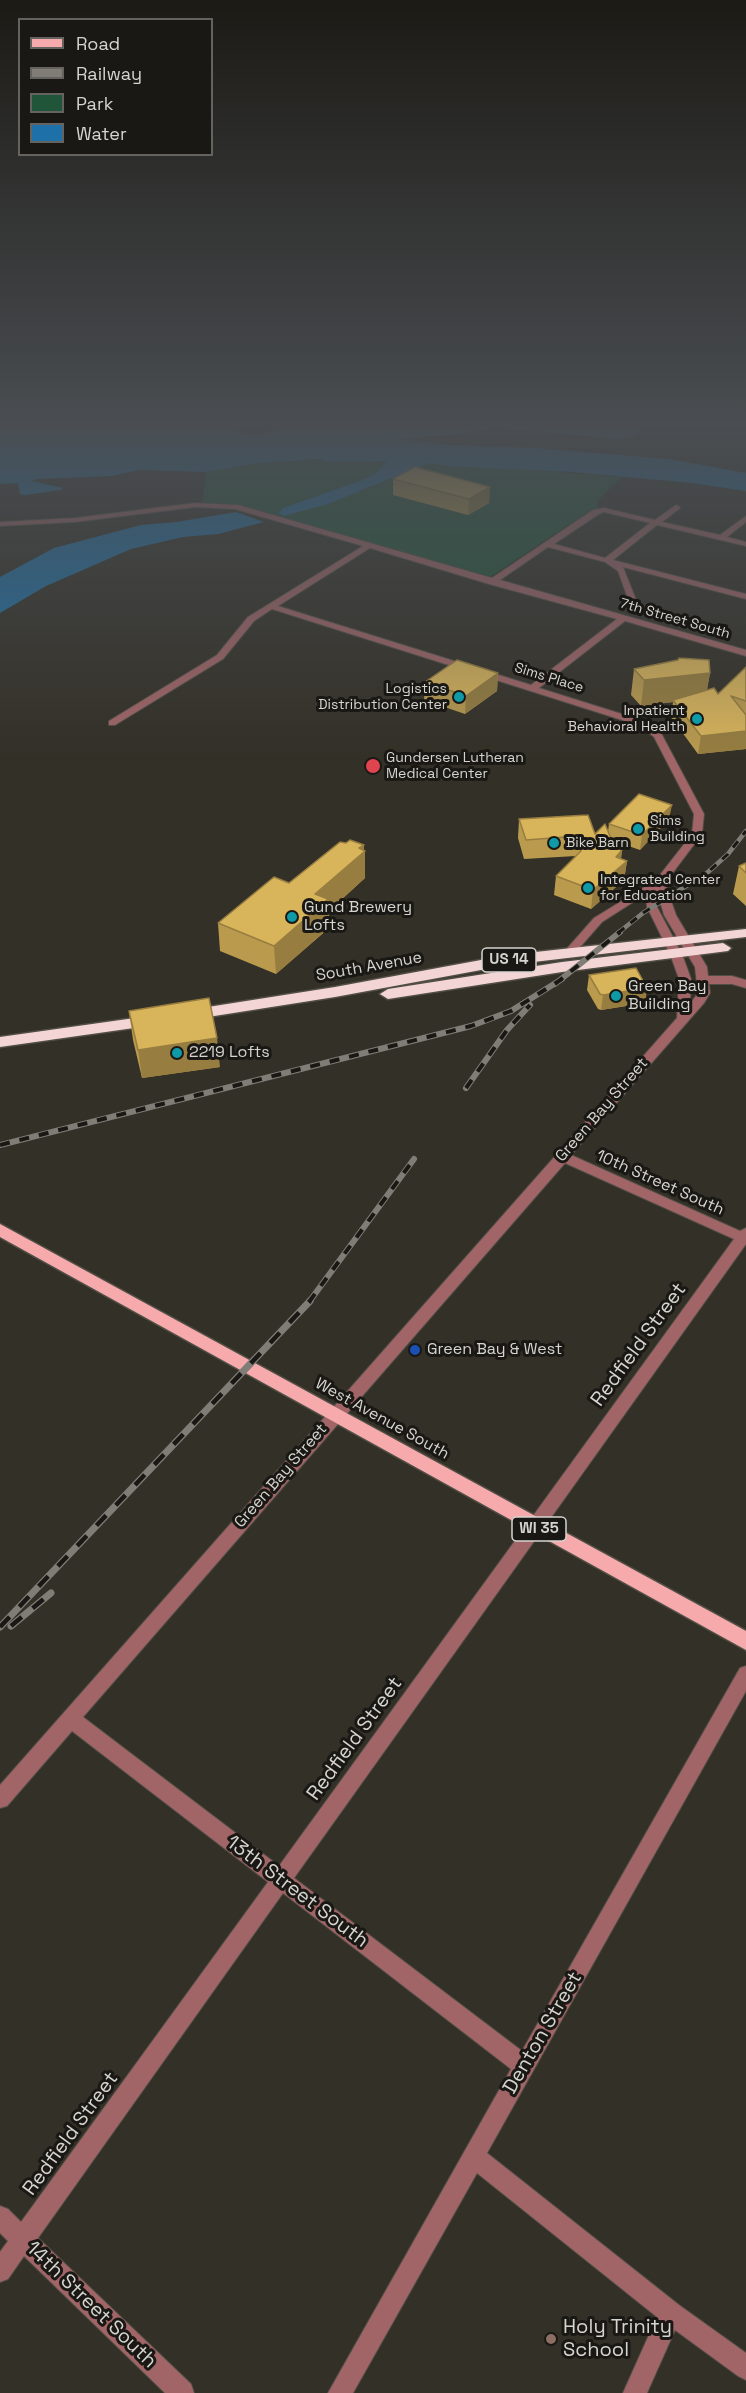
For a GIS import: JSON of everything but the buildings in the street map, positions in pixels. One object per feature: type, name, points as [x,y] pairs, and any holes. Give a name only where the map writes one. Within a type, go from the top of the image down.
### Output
[{"type":"highway","name":"South Avenue","points":[[689,946],[746,933]]},
{"type":"highway","name":"South Avenue","points":[[0,1050],[446,986],[672,948],[746,945]]},
{"type":"highway","name":"South Avenue","points":[[0,1042],[335,992],[460,968],[570,951],[672,948]]},
{"type":"main road","name":"West Avenue South","points":[[2,1234],[746,1641]]},
{"type":"street","name":"7th Street South","points":[[340,538],[746,654]]},
{"type":"street","points":[[492,582],[560,538]]},
{"type":"street","points":[[608,560],[636,538]]},
{"type":"street","points":[[721,538],[746,544]]},
{"type":"street","points":[[548,545],[746,597]]},
{"type":"street","points":[[112,723],[220,657],[250,619],[370,546]]},
{"type":"street","points":[[608,560],[622,570],[634,605]]},
{"type":"street","name":"Sims Place","points":[[270,606],[636,722],[653,730],[698,811],[700,822],[692,841],[652,895],[652,907],[672,948]]},
{"type":"street","points":[[532,689],[622,619]]},
{"type":"street","points":[[661,881],[670,915],[701,968],[704,980],[732,980],[746,984]]},
{"type":"street","name":"Sims Place","points":[[570,951],[598,920],[661,881]]},
{"type":"street","points":[[672,948],[685,979],[683,1018]]},
{"type":"street","name":"Green Bay Street","points":[[0,1799],[683,1018],[704,993],[704,980]]},
{"type":"street","name":"10th Street South","points":[[561,1156],[745,1237]]},
{"type":"street","name":"Redfield Street","points":[[0,2271],[745,1237]]},
{"type":"street","name":"Denton Street","points":[[340,2393],[746,1674]]},
{"type":"street","name":"13th Street South","points":[[70,1718],[524,2066]]},
{"type":"street","points":[[473,2157],[671,2313],[746,2368]]},
{"type":"street","name":"14th Street South","points":[[0,2217],[182,2393]]},
{"type":"street","points":[[635,2393],[671,2313]]},
{"type":"green space","points":[[353,538],[549,538],[490,577]]},
{"type":"water","points":[[93,538],[180,538],[131,549],[46,586],[0,613],[0,577],[54,548]]},
{"type":"railway","points":[[618,933],[643,913],[707,873],[728,854],[746,831]]},
{"type":"railway","points":[[559,981],[620,932]]},
{"type":"railway","points":[[559,981],[562,979]]},
{"type":"railway","points":[[0,1145],[471,1026],[511,1011],[559,981]]},
{"type":"railway","points":[[555,984],[559,981]]},
{"type":"railway","points":[[466,1088],[507,1030],[530,1005]]},
{"type":"railway","points":[[309,1302],[414,1159]]},
{"type":"railway","points":[[0,1627],[310,1301]]},
{"type":"railway","points":[[11,1626],[51,1593]]},
{"type":"place","name":"Logistics Distribution Center","points":[[459,697]]},
{"type":"place","name":"Inpatient Behavioral Health","points":[[697,719]]},
{"type":"place","name":"Gundersen Lutheran Medical Center","points":[[373,766]]},
{"type":"place","name":"Sims Building","points":[[638,829]]},
{"type":"place","name":"Bike Barn","points":[[554,843]]},
{"type":"place","name":"Integrated Center for Education","points":[[588,888]]},
{"type":"place","name":"Gund Brewery Lofts","points":[[292,917]]},
{"type":"place","name":"Green Bay Building","points":[[616,996]]},
{"type":"place","name":"2219 Lofts","points":[[177,1053]]},
{"type":"place","name":"Green Bay & West","points":[[415,1350]]},
{"type":"place","name":"Holy Trinity School","points":[[551,2339]]}]
